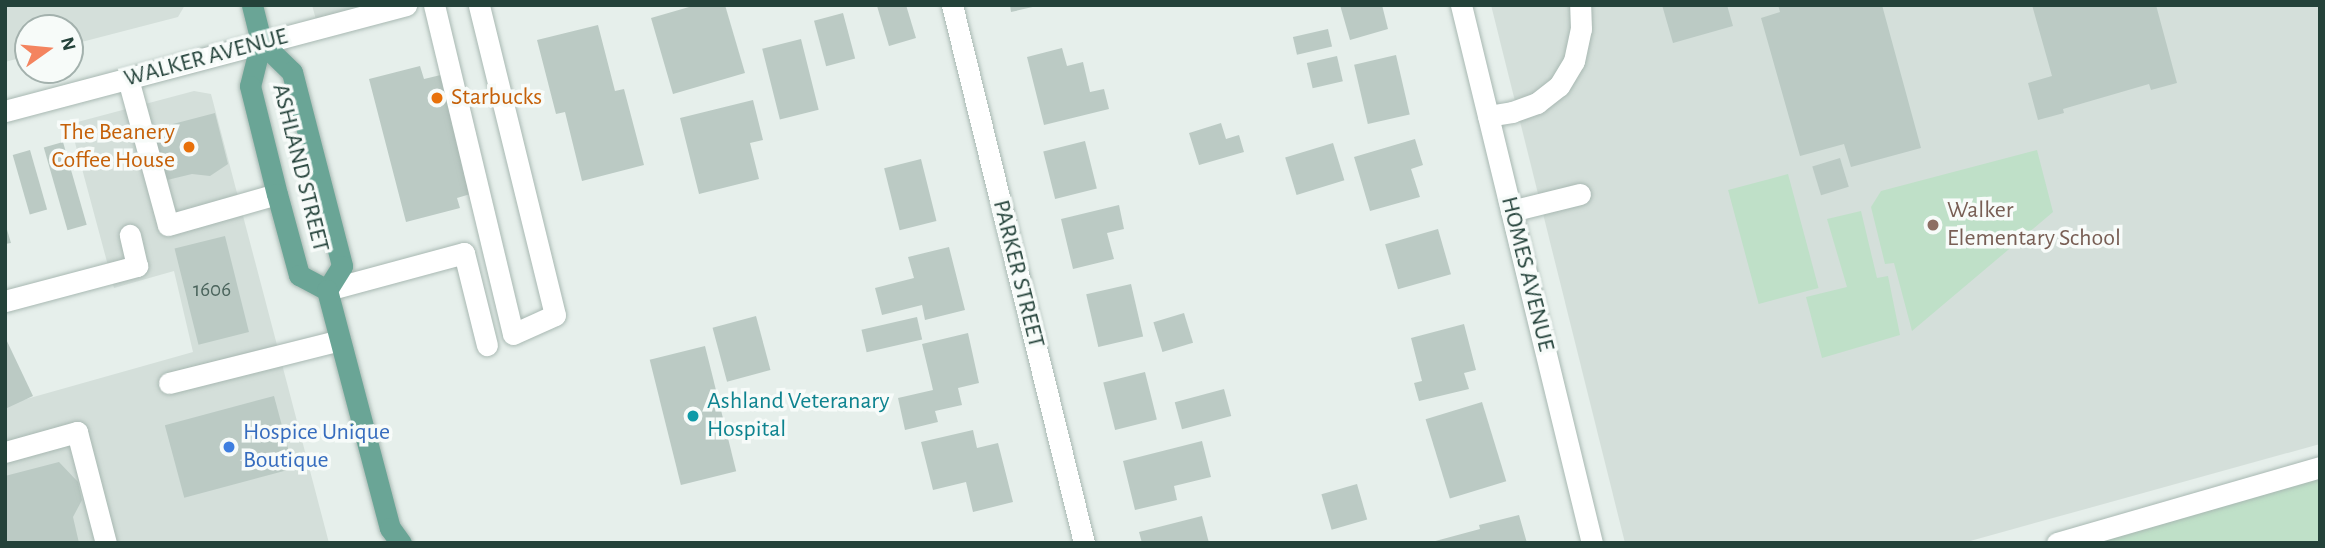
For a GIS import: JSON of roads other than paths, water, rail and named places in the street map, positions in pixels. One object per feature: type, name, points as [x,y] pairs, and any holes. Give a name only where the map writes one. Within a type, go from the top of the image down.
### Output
[{"type":"main road","name":"ASHLAND STREET","points":[[251,5],[261,42],[250,86],[277,194],[299,275],[327,290],[341,266],[292,72],[261,42]]},
{"type":"main road","points":[[327,290],[393,538]]},
{"type":"street","name":"WALKER AVENUE","points":[[5,111],[406,5]]},
{"type":"street","points":[[433,5],[513,334],[555,315],[479,5]]},
{"type":"street","name":"PARKER STREET","points":[[952,5],[1084,543]]},
{"type":"street","name":"HOMES AVENUE","points":[[1461,5],[1592,543]]},
{"type":"street","points":[[1488,116],[1512,112],[1537,103],[1559,86],[1574,61],[1581,29],[1580,5]]},
{"type":"street","points":[[128,79],[168,225],[277,194]]},
{"type":"street","points":[[1511,211],[1580,194]]},
{"type":"street","points":[[5,301],[136,267],[130,235]]},
{"type":"street","points":[[327,290],[464,253],[487,345]]},
{"type":"street","points":[[169,383],[340,340]]},
{"type":"street","points":[[5,452],[76,432],[106,543]]},
{"type":"street","points":[[2057,543],[2320,467]]},
{"type":"place","name":"Starbucks","points":[[437,98]]},
{"type":"place","name":"The Beanery Coffee House","points":[[189,147]]},
{"type":"place","name":"Walker Elementary School","points":[[1933,225]]},
{"type":"place","name":"Ashland Veteranary Hospital","points":[[693,416]]},
{"type":"place","name":"Hospice Unique Boutique","points":[[229,447]]}]
